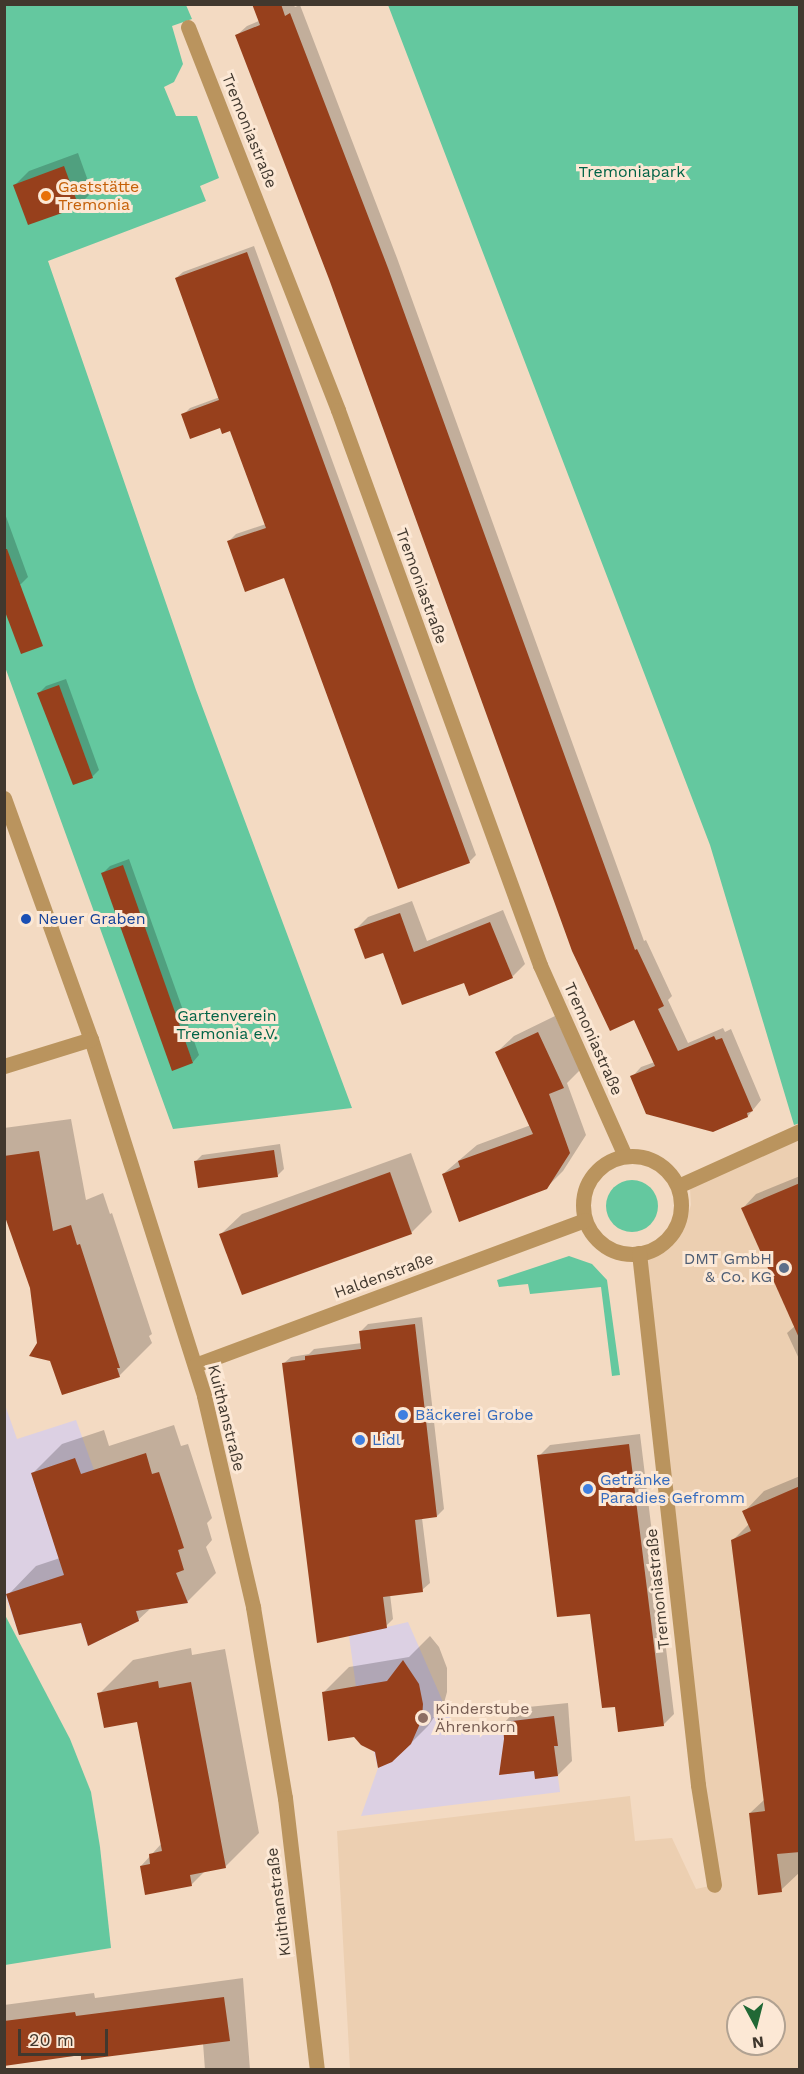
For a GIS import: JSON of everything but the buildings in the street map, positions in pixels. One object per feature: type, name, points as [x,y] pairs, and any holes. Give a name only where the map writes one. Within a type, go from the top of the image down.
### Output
[{"type":"street","name":"Tremoniastraße","points":[[188,27],[338,410],[540,965],[625,1156]]},
{"type":"street","name":"Kuithanstraße","points":[[4,798],[91,1039],[195,1365],[252,1607],[285,1798],[317,2070]]},
{"type":"street","points":[[4,1066],[91,1039]]},
{"type":"street","points":[[678,1186],[800,1131]]},
{"type":"street","points":[[625,1156],[645,1157],[657,1162],[668,1170],[678,1186],[681,1210],[675,1230],[656,1248],[639,1253],[621,1253],[603,1245],[585,1220],[583,1204],[589,1182],[600,1167],[625,1156]]},
{"type":"street","name":"Haldenstraße","points":[[195,1365],[585,1220]]},
{"type":"street","name":"Tremoniastraße","points":[[639,1253],[698,1785],[714,1885]]},
{"type":"shaded area","points":[[799,1138],[799,2069],[350,2069],[337,1831],[630,1796],[635,1841],[672,1838],[696,1889],[714,1885],[647,1258],[671,1247],[682,1232],[691,1205],[690,1188]]},
{"type":"shaded area","points":[[4,1402],[17,1439],[76,1420],[94,1470],[176,1573],[188,1603],[136,1611],[139,1621],[88,1646],[80,1623],[19,1635],[5,1595]]},
{"type":"shaded area","name":"Kinderstube Ährenkorn","points":[[408,1622],[454,1727],[554,1716],[558,1746],[554,1747],[560,1792],[361,1816],[378,1768],[356,1687],[349,1636]]},
{"type":"green space","name":"Gartenverein Tremonia e.V.","points":[[4,5],[186,5],[192,19],[172,26],[183,64],[174,82],[164,87],[176,116],[197,116],[219,178],[200,186],[206,201],[48,261],[196,690],[352,1108],[173,1129],[5,667]]},
{"type":"green space","name":"Tremoniapark","points":[[388,5],[799,5],[800,1123],[794,1125],[710,845]]},
{"type":"green space","points":[[632,1180],[646,1184],[654,1192],[658,1206],[654,1220],[646,1228],[632,1232],[618,1228],[610,1220],[606,1206],[610,1192],[618,1184]]},
{"type":"green space","points":[[569,1256],[592,1264],[607,1280],[620,1375],[612,1376],[601,1287],[530,1294],[528,1284],[499,1287],[497,1280]]},
{"type":"green space","points":[[5,1615],[70,1739],[91,1792],[100,1847],[111,1948],[5,1965]]},
{"type":"place","name":"Gaststätte Tremonia","points":[[46,196]]},
{"type":"place","name":"Neuer Graben","points":[[26,919]]},
{"type":"place","name":"DMT GmbH & Co. KG","points":[[784,1268]]},
{"type":"place","name":"Bäckerei Grobe","points":[[403,1415]]},
{"type":"place","name":"Lidl","points":[[360,1440]]},
{"type":"place","name":"Getränke Paradies Gefromm","points":[[588,1489]]},
{"type":"place","name":"Kinderstube Ährenkorn","points":[[423,1718]]}]
